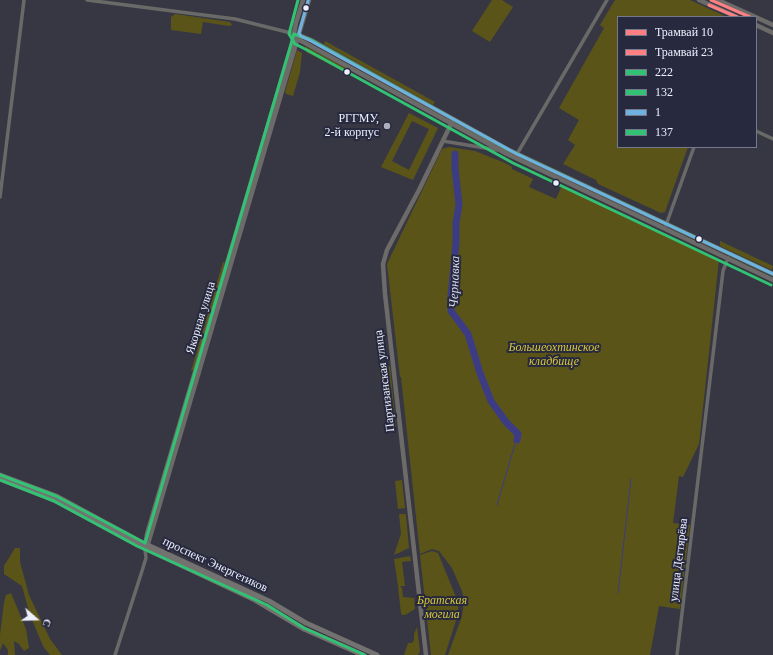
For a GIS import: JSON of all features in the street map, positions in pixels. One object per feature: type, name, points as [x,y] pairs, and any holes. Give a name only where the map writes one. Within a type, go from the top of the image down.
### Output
[{"type":"main road","name":"проспект Энергетиков","points":[[0,475],[56,496],[146,546],[269,601],[306,624],[377,655]]},
{"type":"main road","name":"проспект Энергетиков","points":[[0,479],[54,500],[251,598],[304,629],[363,655]]},
{"type":"street","points":[[0,197],[24,0]]},
{"type":"street","points":[[87,0],[235,20],[312,40],[499,150]]},
{"type":"street","name":"Якорная улица","points":[[115,655],[146,558],[146,546],[292,44],[297,36],[303,0]]},
{"type":"street","name":"Якорная улица","points":[[146,546],[297,36],[309,0]]},
{"type":"street","points":[[516,156],[607,0]]},
{"type":"street","points":[[699,0],[706,1],[736,16]]},
{"type":"street","points":[[718,0],[754,16]]},
{"type":"street","points":[[741,16],[743,11]]},
{"type":"street","points":[[757,18],[773,25]]},
{"type":"street","points":[[757,25],[773,33]]},
{"type":"street","points":[[452,122],[516,156],[772,277]]},
{"type":"street","name":"Партизанская улица","points":[[425,653],[383,264],[389,246],[419,190],[452,122]]},
{"type":"street","points":[[757,131],[773,139]]},
{"type":"street","points":[[443,141],[499,150],[516,156]]},
{"type":"street","points":[[666,227],[694,148]]},
{"type":"street","name":"улица Дегтярёва","points":[[677,655],[723,271],[729,256]]},
{"type":"green space","points":[[492,0],[502,0],[513,7],[490,42],[472,31]]},
{"type":"green space","points":[[615,0],[690,0],[725,16],[617,16],[617,148],[688,148],[665,212],[661,213],[598,184],[596,180],[563,164],[575,145],[568,140],[579,120],[559,108],[604,28],[600,25]]},
{"type":"green space","points":[[175,14],[230,22],[232,25],[229,26],[203,22],[201,34],[171,30],[171,17]]},
{"type":"green space","points":[[325,41],[435,102],[433,105],[324,44]]},
{"type":"green space","points":[[305,46],[346,68],[341,70],[306,52]]},
{"type":"green space","points":[[297,50],[302,53],[300,72],[293,96],[286,94],[285,92]]},
{"type":"green space","points":[[409,113],[438,128],[413,180],[381,167]],"holes":[[[412,121],[429,129],[409,170],[392,161]]]},
{"type":"green space","name":"Большеохтинское кладбище","points":[[449,147],[475,151],[505,163],[512,167],[512,169],[533,179],[529,187],[556,199],[562,185],[719,260],[699,444],[683,477],[679,476],[673,523],[690,525],[680,609],[659,606],[650,655],[448,655],[462,616],[464,600],[462,591],[452,568],[439,551],[432,549],[420,554],[387,264],[442,149]]},
{"type":"green space","points":[[720,241],[773,266],[772,270],[720,246]]},
{"type":"green space","points":[[223,262],[225,263],[194,369],[191,371]]},
{"type":"green space","points":[[390,366],[396,427],[387,428],[385,389],[388,389],[387,379],[380,380],[379,367]]},
{"type":"green space","points":[[402,480],[405,508],[398,509],[395,481]]},
{"type":"green space","points":[[399,514],[406,515],[409,548],[394,555],[401,534]]},
{"type":"green space","points":[[15,548],[20,548],[20,562],[29,595],[50,639],[62,655],[50,655],[43,646],[30,615],[22,586],[4,574],[4,566]]},
{"type":"green space","name":"Братская могила","points":[[432,551],[438,553],[458,602],[458,614],[445,655],[431,655],[420,555]]},
{"type":"green space","points":[[410,556],[411,561],[402,562],[405,586],[400,586],[402,588],[403,597],[414,598],[415,609],[405,615],[402,615],[394,559]]},
{"type":"green space","points":[[11,593],[26,629],[29,648],[24,651],[19,644],[14,641],[15,655],[8,655],[8,650],[3,643],[0,651],[0,635],[4,602],[6,595]]},
{"type":"green space","points":[[417,627],[420,651],[418,655],[404,655],[408,643],[412,643],[414,640],[414,634]]},
{"type":"waterway","name":"Чернавка","points":[[455,154],[459,205],[456,223],[451,311],[468,334],[480,373],[491,401],[506,422],[518,434],[517,440]]},
{"type":"waterway","points":[[497,505],[515,444]]},
{"type":"waterway","points":[[618,593],[631,479]]},
{"type":"tram line","name":"10","points":[[711,0],[748,16]]},
{"type":"tram line","name":"23","points":[[709,5],[735,16]]},
{"type":"transit line","name":"132","points":[[298,0],[289,34],[295,44],[513,163],[771,285]]},
{"type":"transit line","name":"1","points":[[308,1],[299,33],[301,36],[517,154],[773,274]]},
{"type":"transit line","name":"222","points":[[0,475],[56,496],[145,543],[294,34],[311,40],[509,150],[773,274]]},
{"type":"transit line","name":"137","points":[[0,480],[54,501],[137,546],[267,605],[304,628],[365,655]]},
{"type":"place","name":"РГГМУ, 2-й корпус","points":[[387,126]]}]
